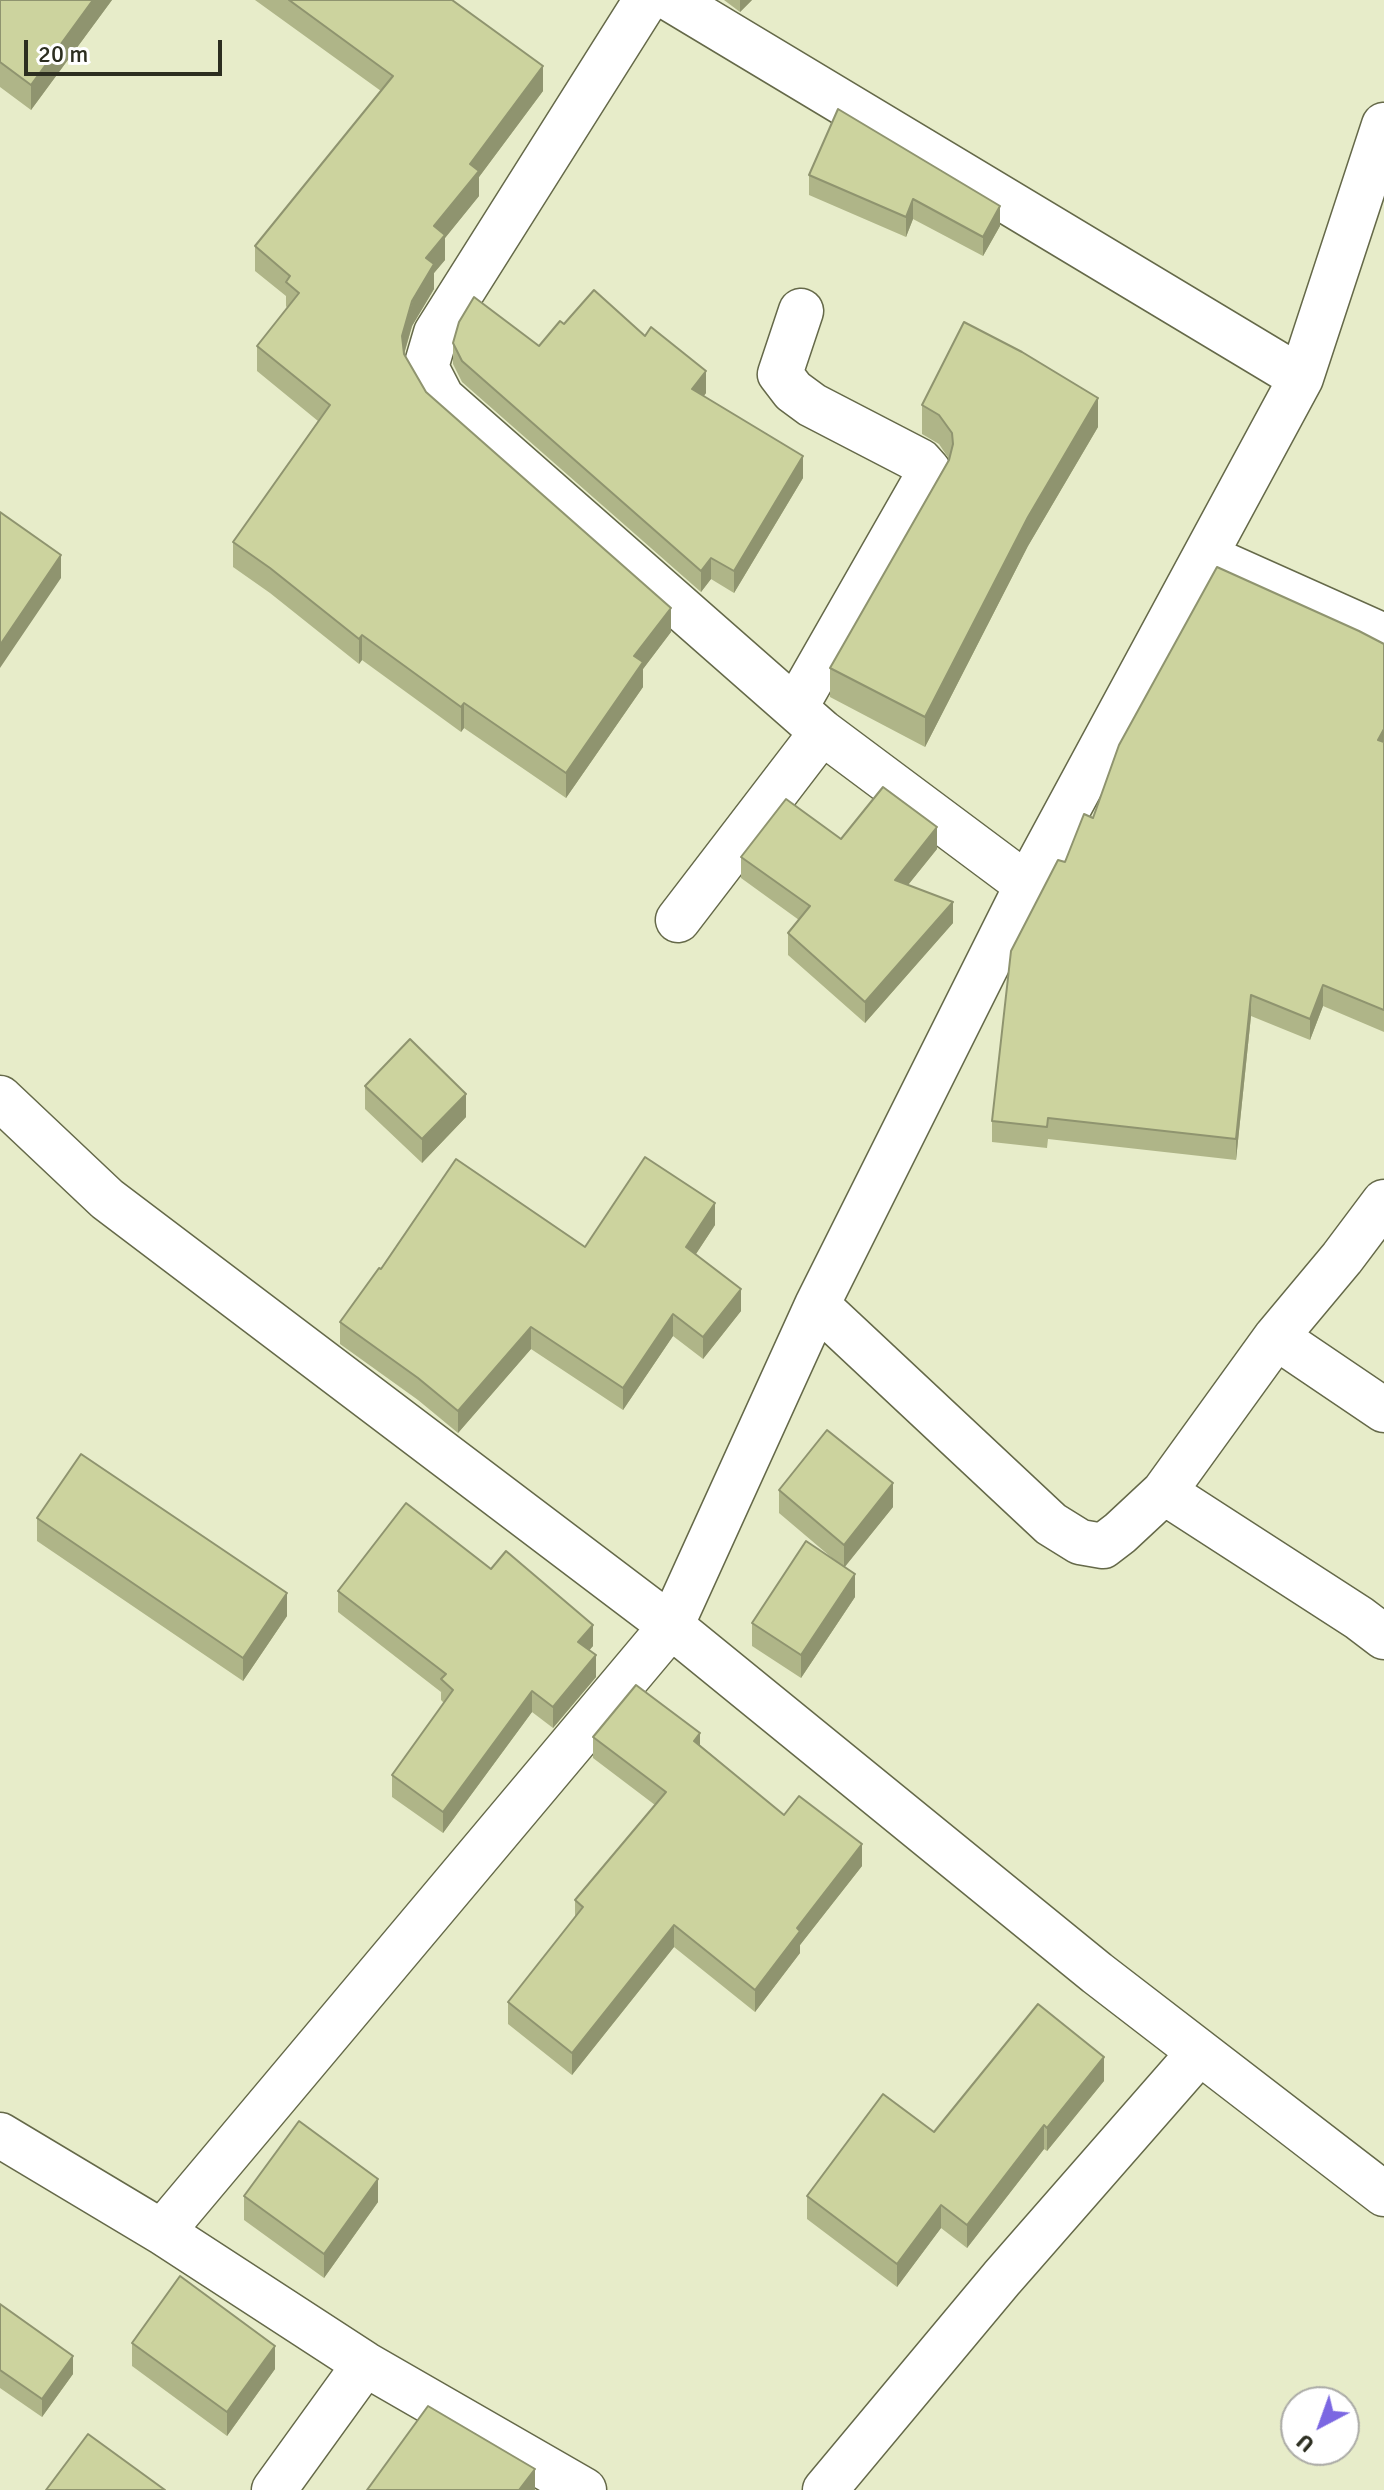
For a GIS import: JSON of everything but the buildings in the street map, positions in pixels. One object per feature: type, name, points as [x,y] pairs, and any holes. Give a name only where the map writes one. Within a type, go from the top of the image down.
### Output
[{"type":"street","points":[[646,0],[436,333],[426,367],[442,398],[808,720],[1027,885]]},
{"type":"street","points":[[672,0],[1301,378]]},
{"type":"street","points":[[162,2232],[671,1626],[817,1305],[1027,885],[1301,378],[1384,125]]},
{"type":"street","points":[[678,920],[808,720],[927,477],[928,470],[920,461],[812,405],[793,391],[780,374],[801,311]]},
{"type":"street","points":[[1205,556],[1384,636]]},
{"type":"street","points":[[0,1098],[107,1199],[671,1626],[1199,2053],[1379,2179]]},
{"type":"street","points":[[817,1305],[1051,1524],[1080,1542],[1103,1546],[1164,1492],[1276,1337],[1384,1202]]},
{"type":"street","points":[[1276,1337],[1384,1410]]},
{"type":"street","points":[[1164,1492],[1384,1637]]},
{"type":"street","points":[[825,2490],[1002,2278],[1199,2053]]},
{"type":"street","points":[[0,2135],[162,2232],[365,2364],[584,2490]]},
{"type":"street","points":[[274,2490],[365,2364]]}]
